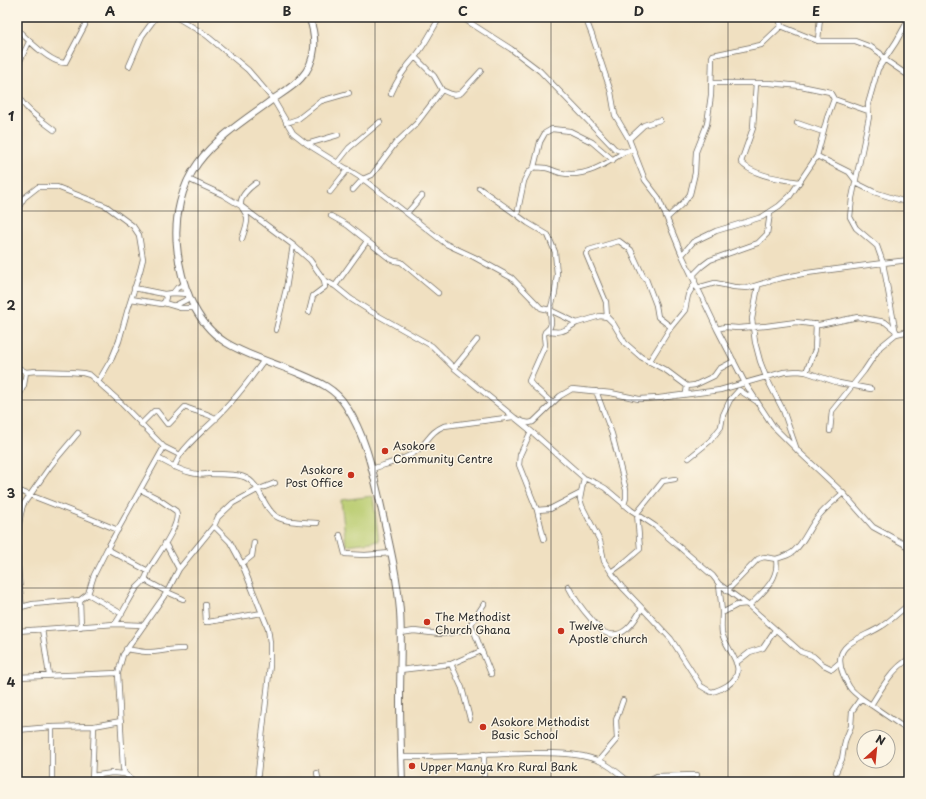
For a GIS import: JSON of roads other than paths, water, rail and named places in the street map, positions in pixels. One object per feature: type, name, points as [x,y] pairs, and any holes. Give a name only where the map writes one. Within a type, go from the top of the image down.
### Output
[{"type":"main road","points":[[310,17],[315,47],[313,58],[302,77],[290,88],[273,99],[212,146],[197,164],[188,179],[178,209],[176,228],[180,268],[194,308],[218,337],[235,348],[314,380],[335,392],[341,398],[360,429],[372,469],[391,553],[398,594],[401,633],[400,670],[402,782]]},
{"type":"street","points":[[17,29],[29,42],[58,62],[65,63],[76,45],[85,25],[85,17]]},
{"type":"street","points":[[129,66],[142,36],[156,17]]},
{"type":"street","points":[[176,17],[206,35],[242,65],[273,99],[293,133],[307,144],[363,179],[446,244],[507,274],[518,283],[541,308],[550,310],[577,323]]},
{"type":"street","points":[[391,94],[405,68],[415,57],[440,17]]},
{"type":"street","points":[[461,17],[511,49],[540,71],[607,142],[615,149],[624,152]]},
{"type":"street","points":[[585,17],[611,92],[615,115],[629,139],[645,180],[658,197],[696,285],[745,383],[773,426],[842,493],[873,527],[904,544],[909,550]]},
{"type":"street","points":[[779,17],[781,26]]},
{"type":"street","points":[[818,41],[820,17]]},
{"type":"street","points":[[896,332],[883,262],[877,246],[856,228],[850,217],[855,181],[869,118],[868,104],[878,69],[896,42],[906,24],[907,17]]},
{"type":"street","points":[[781,26],[818,41],[855,41],[880,53],[884,59],[909,76]]},
{"type":"street","points":[[667,218],[685,201],[690,194],[695,173],[696,152],[707,124],[712,95],[711,83],[713,55],[761,45],[781,26]]},
{"type":"street","points":[[17,67],[29,42]]},
{"type":"street","points":[[415,57],[434,76],[442,90],[457,95],[481,71]]},
{"type":"street","points":[[711,83],[769,83],[801,86],[830,92],[834,99],[868,111]]},
{"type":"street","points":[[756,83],[753,128],[741,162],[744,166],[767,177],[800,182]]},
{"type":"street","points":[[353,190],[363,179],[372,175],[395,144],[416,124],[442,90]]},
{"type":"street","points":[[286,123],[298,119],[321,101],[349,93]]},
{"type":"street","points":[[17,94],[29,112],[54,130]]},
{"type":"street","points":[[682,255],[693,242],[716,231],[762,217],[770,213],[790,196],[817,156],[827,118],[834,99]]},
{"type":"street","points":[[629,139],[644,125],[660,120]]},
{"type":"street","points":[[338,162],[349,148],[380,122]]},
{"type":"street","points":[[797,123],[823,132]]},
{"type":"street","points":[[517,215],[524,182],[528,173],[534,167],[540,142],[545,134],[552,129],[570,131],[583,137],[592,142],[613,160]]},
{"type":"street","points":[[307,144],[338,135]]},
{"type":"street","points":[[534,167],[546,168],[560,173],[585,173],[613,160],[624,152],[633,149]]},
{"type":"street","points":[[817,156],[848,172],[855,181],[874,192],[909,203]]},
{"type":"street","points":[[330,192],[348,169]]},
{"type":"street","points":[[188,179],[223,195],[241,206],[293,245],[310,260],[324,280],[370,311],[432,346],[454,368],[531,431],[584,478],[604,488],[655,526],[727,591],[748,605],[801,652],[813,656],[826,667],[832,669],[839,663],[842,653],[849,643],[882,626],[909,605]]},
{"type":"street","points":[[242,239],[246,227],[247,217],[241,206],[242,196],[256,183]]},
{"type":"street","points":[[17,210],[24,198],[38,187],[57,187],[106,206],[133,226],[139,235],[143,259],[119,341],[112,358],[98,382]]},
{"type":"street","points":[[479,188],[528,223],[548,235],[555,252],[557,274],[555,293],[550,310],[551,323],[545,332],[545,345],[530,380],[533,386],[552,403]]},
{"type":"street","points":[[407,213],[422,196]]},
{"type":"street","points":[[649,362],[671,327],[685,310],[688,296],[696,285],[694,274],[710,260],[758,243],[767,234],[770,213]]},
{"type":"street","points":[[331,216],[347,225],[390,259],[401,262],[438,293]]},
{"type":"street","points":[[335,286],[366,241]]},
{"type":"street","points":[[606,317],[606,302],[586,254],[589,250],[619,241],[631,250],[642,276],[646,279],[656,305],[658,316],[671,327]]},
{"type":"street","points":[[276,330],[286,289],[293,245]]},
{"type":"street","points":[[696,285],[714,283],[740,288],[758,286],[777,279],[807,273],[883,262],[909,260]]},
{"type":"street","points":[[309,312],[313,296],[324,287],[324,280]]},
{"type":"street","points":[[173,293],[177,288],[185,284]]},
{"type":"street","points":[[758,286],[752,316],[760,360],[766,377],[783,410],[797,450]]},
{"type":"street","points":[[134,288],[164,294],[173,293],[190,296]]},
{"type":"street","points":[[173,293],[176,300],[174,306]]},
{"type":"street","points":[[164,294],[166,297],[164,303]]},
{"type":"street","points":[[174,306],[190,296]]},
{"type":"street","points":[[131,299],[164,303],[181,308],[194,308]]},
{"type":"street","points":[[545,332],[551,330],[558,332],[565,331],[577,323],[600,316],[606,317],[613,323],[625,343],[640,357],[667,371],[687,386]]},
{"type":"street","points":[[717,329],[725,327],[753,327],[796,322],[816,324],[858,317],[885,322],[896,332],[905,332],[909,330]]},
{"type":"street","points":[[806,372],[815,350],[816,324]]},
{"type":"street","points":[[830,432],[832,411],[880,347],[896,332]]},
{"type":"street","points":[[454,368],[477,340]]},
{"type":"street","points":[[174,467],[180,455],[189,443],[216,419],[249,381],[264,360]]},
{"type":"street","points":[[687,386],[714,376],[719,369],[734,361]]},
{"type":"street","points":[[17,367],[26,372],[83,373],[90,375],[164,447],[180,455]]},
{"type":"street","points":[[17,400],[24,385],[26,372]]},
{"type":"street","points":[[372,469],[409,456],[419,449],[435,430],[444,426],[513,417],[524,422],[533,422],[560,396],[572,389],[596,391],[639,399],[659,398],[686,393],[720,390],[784,372],[806,372],[839,383],[871,389]]},
{"type":"street","points":[[686,393],[687,386]]},
{"type":"street","points":[[689,458],[710,441],[721,427],[723,415],[730,400],[738,390],[757,401]]},
{"type":"street","points":[[596,391],[612,434],[626,490],[624,504]]},
{"type":"street","points":[[141,424],[154,411],[157,411],[167,424],[169,424],[186,407],[209,414],[216,419]]},
{"type":"street","points":[[531,431],[520,455],[519,465],[537,510],[544,539]]},
{"type":"street","points":[[78,433],[51,465],[23,505],[18,538],[20,607],[33,604],[80,600],[88,594],[94,575],[107,549],[164,447]]},
{"type":"street","points":[[158,458],[174,467],[198,474],[243,477],[255,484],[257,490],[273,514],[278,517],[317,523]]},
{"type":"street","points":[[584,478],[580,499],[582,506],[600,541],[604,561],[610,572],[622,587],[671,639],[701,686],[711,692],[716,692],[733,681],[737,676],[738,670],[722,632],[719,584]]},
{"type":"street","points":[[610,572],[625,562],[640,548],[637,513],[663,481],[675,479]]},
{"type":"street","points":[[134,782],[125,774],[123,768],[118,674],[121,660],[126,649],[167,592],[179,569],[214,526],[218,516],[257,490],[275,483]]},
{"type":"street","points":[[17,490],[118,530]]},
{"type":"street","points":[[115,624],[136,588],[145,580],[148,571],[177,520],[178,514],[176,511],[157,498],[141,490]]},
{"type":"street","points":[[537,510],[550,509],[581,493]]},
{"type":"street","points":[[727,591],[758,559],[764,557],[776,559],[788,556],[795,551],[817,517],[842,493]]},
{"type":"street","points":[[214,526],[230,542],[242,564],[268,628],[270,665],[257,782]]},
{"type":"street","points":[[904,544],[909,532]]},
{"type":"street","points":[[340,535],[345,554],[365,555],[391,553]]},
{"type":"street","points":[[242,564],[252,556],[254,542]]},
{"type":"street","points":[[165,543],[179,569]]},
{"type":"street","points":[[107,549],[148,571]]},
{"type":"street","points":[[722,613],[737,605],[748,605],[773,579],[777,567],[776,559]]},
{"type":"street","points":[[145,580],[183,599]]},
{"type":"street","points":[[568,586],[574,598],[583,610],[599,628],[610,635],[625,631],[634,621],[642,608]]},
{"type":"street","points":[[88,594],[122,614]]},
{"type":"street","points":[[80,600],[81,627]]},
{"type":"street","points":[[484,604],[470,624],[491,674]]},
{"type":"street","points":[[205,605],[206,622],[262,613]]},
{"type":"street","points":[[17,631],[115,624],[143,625]]},
{"type":"street","points":[[401,633],[414,631],[440,634],[452,633],[472,627]]},
{"type":"street","points":[[42,629],[49,675]]},
{"type":"street","points":[[736,663],[750,652],[763,648],[775,630]]},
{"type":"street","points":[[126,649],[148,652],[164,651],[168,649],[184,649]]},
{"type":"street","points":[[400,670],[451,664],[481,651]]},
{"type":"street","points":[[871,705],[899,665],[909,659]]},
{"type":"street","points":[[839,663],[850,690],[909,731]]},
{"type":"street","points":[[451,664],[463,693],[470,719]]},
{"type":"street","points":[[17,677],[118,674]]},
{"type":"street","points":[[836,772],[842,759],[845,741],[852,726],[852,711],[861,698]]},
{"type":"street","points":[[599,760],[617,739],[616,720],[623,700]]},
{"type":"street","points":[[17,730],[94,726],[121,721]]},
{"type":"street","points":[[92,782],[94,726]]},
{"type":"street","points":[[52,727],[52,782]]},
{"type":"street","points":[[401,757],[417,758],[484,754],[564,754],[599,760],[629,782]]},
{"type":"street","points":[[484,754],[484,782]]},
{"type":"street","points":[[92,776],[112,773],[125,774]]},
{"type":"street","points":[[317,773],[319,782]]},
{"type":"street","points":[[645,782],[657,776],[697,775]]},
{"type":"place","name":"Asokore Community Centre","points":[[385,451]]},
{"type":"place","name":"Asokore Post Office","points":[[351,475]]},
{"type":"place","name":"The Methodist Church Ghana","points":[[427,622]]},
{"type":"place","name":"Twelve Apostle church","points":[[561,631]]},
{"type":"place","name":"Asokore Methodist Basic School","points":[[483,727]]},
{"type":"place","name":"Upper Manya Kro Rural Bank","points":[[412,766]]}]
